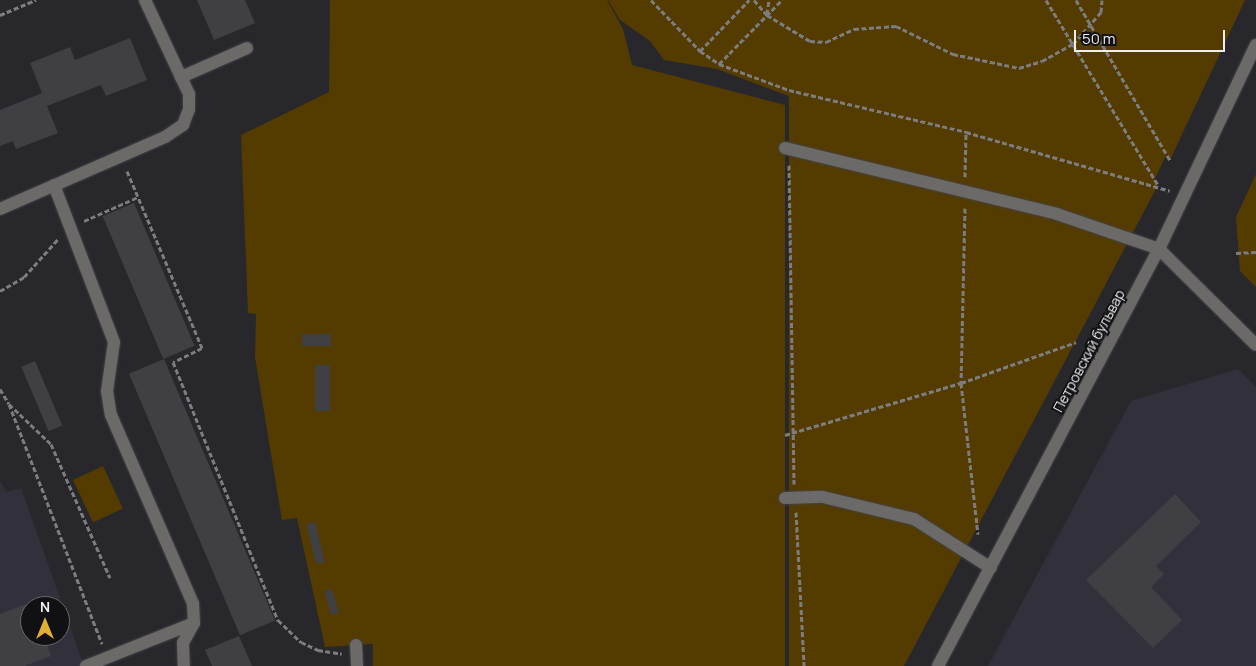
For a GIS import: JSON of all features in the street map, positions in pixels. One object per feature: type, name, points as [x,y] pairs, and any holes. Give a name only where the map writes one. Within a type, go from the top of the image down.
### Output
[{"type":"street","points":[[0,209],[121,157],[165,137],[183,126],[189,109],[189,94],[145,0]]},
{"type":"street","name":"Петровский бульвар","points":[[938,666],[1160,249],[1256,45]]},
{"type":"street","points":[[181,77],[247,48]]},
{"type":"street","points":[[787,149],[1057,214],[1160,249],[1256,345]]},
{"type":"street","points":[[54,186],[114,342],[107,391],[110,414],[193,604],[194,623],[183,643],[184,666]]},
{"type":"street","points":[[790,498],[823,497],[914,519],[991,568]]},
{"type":"street","points":[[86,666],[194,623]]},
{"type":"path","points":[[0,15],[36,0]]},
{"type":"path","points":[[651,0],[700,51],[719,64],[788,90],[966,132],[1158,186],[1185,197]]},
{"type":"path","points":[[700,51],[749,0]]},
{"type":"path","points":[[754,0],[767,15],[810,41],[826,42],[854,29],[896,26],[953,54],[1019,68],[1042,61],[1073,44],[1101,12],[1102,0]]},
{"type":"path","points":[[767,15],[769,0]]},
{"type":"path","points":[[719,64],[782,0]]},
{"type":"path","points":[[1046,0],[1158,186]]},
{"type":"path","points":[[1076,0],[1170,160]]},
{"type":"path","points":[[966,132],[961,383],[978,534]]},
{"type":"path","points":[[787,149],[792,433],[790,498],[805,665]]},
{"type":"path","points":[[121,157],[202,348],[173,362],[278,620],[301,642],[318,650],[357,655]]},
{"type":"path","points":[[1236,253],[1256,252]]},
{"type":"path","points":[[785,435],[961,383],[1076,342]]},
{"type":"path","points":[[0,389],[9,404],[107,658]]},
{"type":"path","points":[[9,404],[51,444],[110,578]]},
{"type":"shaded area","points":[[330,0],[607,0],[623,29],[632,65],[785,105],[785,666],[373,666],[373,644],[325,647],[297,518],[282,520],[255,357],[256,314],[248,313],[241,135],[329,92]]},
{"type":"shaded area","points":[[608,0],[1245,0],[1170,160],[1166,155],[1155,179],[1158,185],[904,666],[789,666],[789,96],[717,69],[664,60],[650,41],[620,20]]},
{"type":"shaded area","points":[[1256,174],[1256,287],[1240,271],[1236,217]]},
{"type":"shaded area","points":[[1238,369],[1256,387],[1256,666],[988,666],[1131,401]]},
{"type":"shaded area","points":[[103,466],[123,509],[93,523],[73,480]]},
{"type":"shaded area","points":[[0,480],[6,492],[21,488],[59,596],[20,596],[20,646],[70,646],[70,626],[84,666],[0,666]]},
{"type":"building","points":[[197,0],[245,0],[255,23],[214,40]]},
{"type":"building","points":[[130,38],[147,80],[106,96],[101,85],[47,106],[58,133],[16,149],[13,141],[0,146],[0,110],[42,93],[30,63],[70,47],[75,60]]},
{"type":"building","points":[[134,203],[195,346],[163,359],[103,216]]},
{"type":"building","points":[[302,334],[331,334],[331,346],[302,346]]},
{"type":"building","points":[[164,359],[275,620],[240,635],[129,374]]},
{"type":"building","points":[[35,361],[62,425],[49,431],[21,367]]},
{"type":"building","points":[[315,365],[330,365],[330,411],[315,411]]},
{"type":"building","points":[[1175,494],[1201,522],[1156,566],[1164,574],[1151,587],[1182,620],[1153,648],[1086,580]]},
{"type":"building","points":[[315,522],[325,562],[316,564],[306,524]]},
{"type":"building","points":[[332,589],[339,613],[331,615],[324,591]]},
{"type":"building","points":[[20,606],[20,646],[48,646],[51,656],[24,666],[0,666],[0,614]]},
{"type":"building","points":[[239,636],[252,666],[212,666],[205,650]]}]
